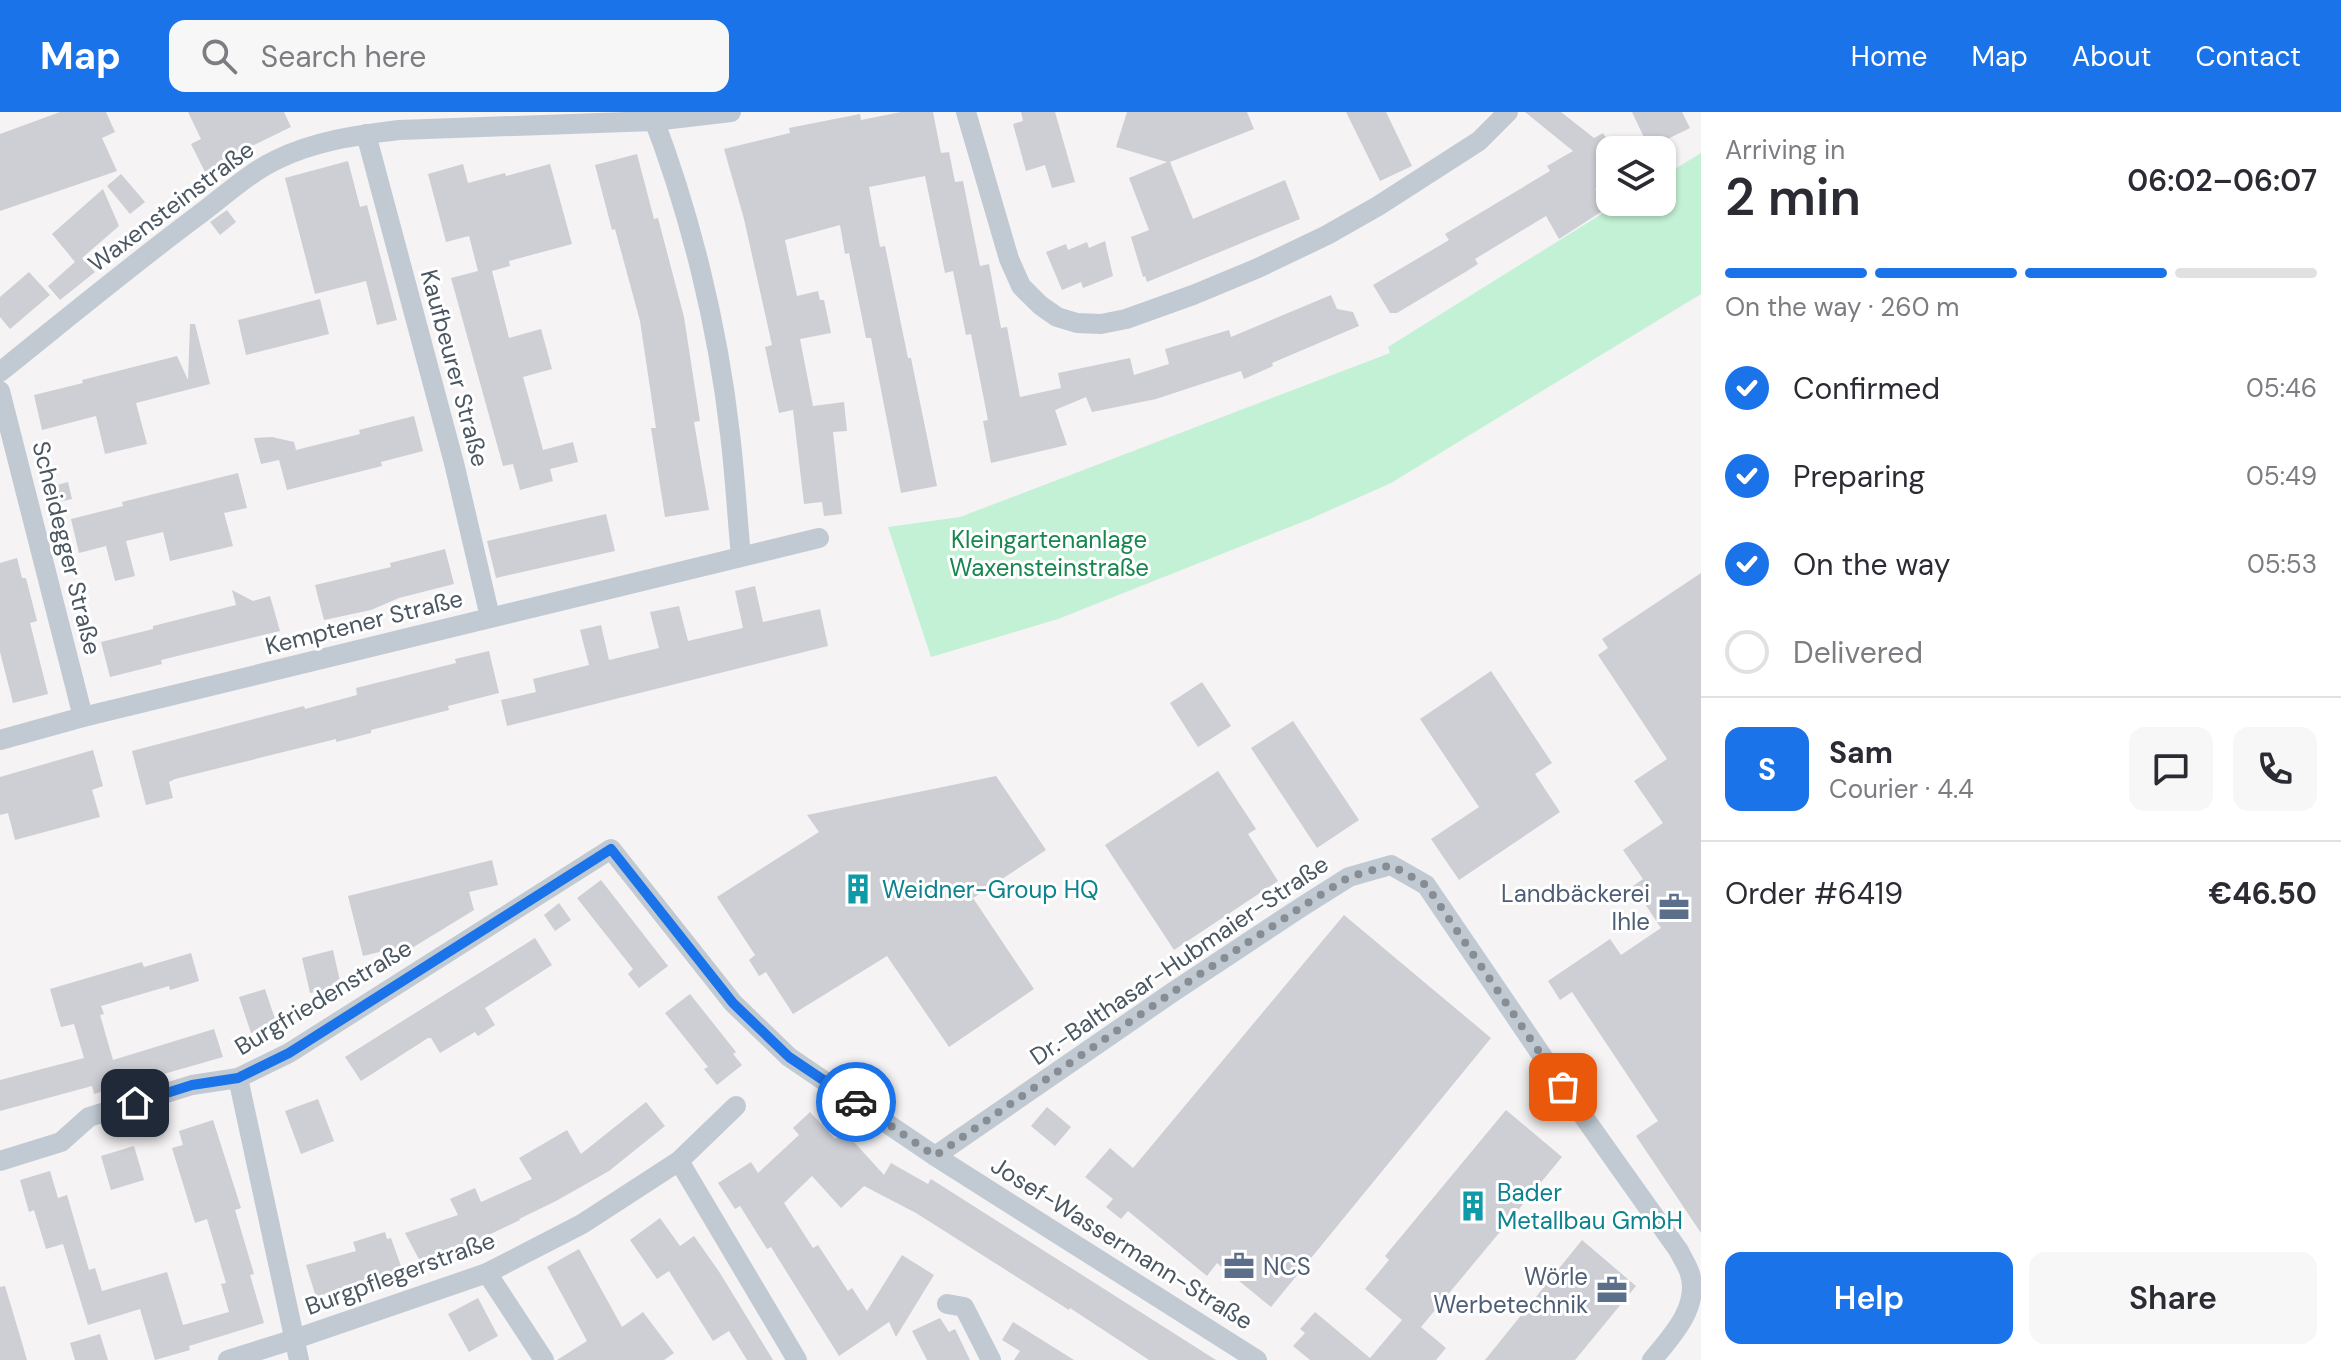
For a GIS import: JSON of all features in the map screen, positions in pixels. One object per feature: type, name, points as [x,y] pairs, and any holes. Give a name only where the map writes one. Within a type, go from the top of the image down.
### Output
[{"type":"street","name":"Waxensteinstraße","points":[[0,372],[168,236],[274,161],[316,144],[399,130],[731,112]]},
{"type":"street","points":[[966,112],[1009,259],[1021,286],[1057,317],[1077,323],[1101,324],[1126,319],[1193,295],[1327,235],[1479,141],[1508,112]]},
{"type":"street","points":[[653,117],[686,219],[713,326],[730,432],[741,556]]},
{"type":"street","name":"Kaufbeurer Straße","points":[[366,134],[450,449],[490,617]]},
{"type":"street","name":"Scheidegger Straße","points":[[0,391],[83,717]]},
{"type":"street","name":"Kemptener Straße","points":[[0,740],[83,717],[819,538]]},
{"type":"street","name":"Burgfriedenstraße","points":[[0,1161],[61,1142],[89,1117],[192,1085],[238,1078],[289,1053],[611,849]]},
{"type":"street","name":"Josef-Wassermann-Straße","points":[[611,849],[733,1003],[789,1057],[935,1156],[1251,1358]]},
{"type":"street","name":"Dr.-Balthasar-Hubmaier-Straße","points":[[935,1156],[1303,906],[1349,877],[1391,865],[1426,885],[1679,1251],[1691,1275],[1692,1297],[1678,1327],[1652,1360]]},
{"type":"street","points":[[238,1078],[299,1360]]},
{"type":"street","name":"Burgpflegerstraße","points":[[228,1360],[487,1273],[582,1224],[679,1161],[736,1106]]},
{"type":"street","points":[[679,1161],[797,1360]]},
{"type":"street","points":[[487,1273],[544,1360]]},
{"type":"street","points":[[947,1304],[964,1307],[991,1360]]},
{"type":"green space","name":"Kleingartenanlage Waxensteinstraße","points":[[1701,153],[1701,294],[1391,483],[1310,519],[1058,619],[931,657],[888,527],[960,517],[1390,353],[1388,347],[1599,216],[1676,216],[1676,168]]},
{"type":"building","points":[[60,112],[106,112],[115,132],[102,138],[117,171],[0,211],[0,134]]},
{"type":"building","points":[[188,112],[284,112],[291,127],[205,172],[191,144],[201,139]]},
{"type":"building","points":[[901,112],[933,112],[941,153],[949,152],[955,182],[963,181],[980,266],[989,264],[1001,328],[1007,327],[1020,397],[1061,388],[1058,373],[1130,358],[1134,375],[1169,364],[1165,349],[1229,330],[1231,337],[1331,295],[1337,309],[1353,312],[1359,326],[1272,363],[1273,366],[1244,379],[1241,371],[1156,399],[1092,412],[1086,397],[1055,410],[1067,445],[991,463],[983,421],[988,420],[971,334],[966,335],[953,271],[945,273],[925,176],[869,187],[880,247],[885,246],[908,358],[911,358],[937,486],[901,493],[871,338],[866,338],[849,253],[845,254],[840,225],[785,240],[797,296],[818,291],[820,300],[824,300],[831,333],[800,339],[813,406],[844,402],[847,431],[833,432],[842,514],[824,516],[822,502],[804,504],[793,410],[779,413],[765,347],[772,345],[744,219],[724,149],[790,133],[789,128],[860,114],[861,120]]},
{"type":"building","points":[[1021,112],[1055,112],[1075,182],[1052,188],[1045,165],[1026,171],[1013,124],[1023,121]]},
{"type":"building","points":[[1127,112],[1247,112],[1254,129],[1170,162],[1193,219],[1285,180],[1300,219],[1147,282],[1131,237],[1149,230],[1129,178],[1167,162],[1116,147]]},
{"type":"building","points":[[1346,112],[1386,112],[1412,166],[1380,181]]},
{"type":"building","points":[[1525,112],[1561,112],[1596,137],[1596,215],[1559,239],[1546,216],[1475,259],[1478,264],[1467,271],[1397,313],[1390,313],[1373,285],[1449,240],[1445,234],[1550,171],[1547,166],[1573,151]]},
{"type":"building","points":[[1632,112],[1682,112],[1690,128],[1674,136],[1643,136]]},
{"type":"building","points":[[637,154],[654,219],[658,218],[684,317],[700,421],[694,422],[709,510],[665,517],[651,428],[656,428],[640,321],[595,165]]},
{"type":"building","points":[[348,161],[360,207],[367,205],[397,320],[377,325],[366,281],[315,294],[285,178]]},
{"type":"building","points":[[463,164],[468,183],[550,164],[572,244],[509,261],[510,266],[492,271],[509,338],[541,329],[552,369],[523,377],[543,450],[573,442],[578,462],[550,469],[553,481],[520,490],[513,464],[503,466],[451,278],[478,271],[469,236],[446,242],[428,174]]},
{"type":"building","points":[[121,174],[145,202],[130,214],[107,186]]},
{"type":"building","points":[[103,189],[119,226],[82,258],[95,272],[60,300],[48,286],[75,262],[52,234]]},
{"type":"building","points":[[227,210],[236,222],[220,235],[210,222]]},
{"type":"building","points":[[1105,241],[1113,276],[1083,288],[1081,282],[1062,290],[1046,252],[1066,244],[1068,250],[1087,242],[1089,248]]},
{"type":"building","points":[[29,272],[50,295],[10,329],[0,317],[0,297]]},
{"type":"building","points":[[320,299],[329,334],[246,355],[238,320]]},
{"type":"building","points":[[190,324],[195,324],[210,384],[136,403],[147,444],[105,454],[96,416],[42,430],[34,395],[177,356],[188,380]]},
{"type":"building","points":[[414,416],[423,451],[381,462],[382,466],[287,490],[279,460],[261,464],[254,438],[272,437],[294,442],[296,450]]},
{"type":"building","points":[[238,473],[247,508],[224,513],[233,546],[170,561],[163,532],[126,541],[135,576],[115,581],[106,546],[79,553],[71,519],[123,506],[122,502]]},
{"type":"building","points":[[68,482],[72,499],[54,503],[50,487]]},
{"type":"building","points":[[606,514],[615,551],[496,578],[487,541]]},
{"type":"building","points":[[445,549],[454,584],[399,598],[371,610],[324,620],[315,585],[391,567],[390,563]]},
{"type":"building","points":[[17,558],[22,578],[26,578],[37,621],[30,623],[48,694],[13,703],[0,652],[0,563]]},
{"type":"building","name":"Landbäckerei Ihle","points":[[1701,573],[1701,1233],[1636,1136],[1658,1121],[1572,992],[1560,1000],[1548,981],[1610,939],[1621,955],[1661,928],[1633,886],[1643,879],[1623,850],[1663,823],[1634,781],[1667,759],[1598,655],[1608,648],[1602,639]]},
{"type":"building","points":[[755,586],[763,622],[820,609],[828,646],[507,726],[501,700],[536,692],[533,679],[589,665],[580,630],[601,625],[609,660],[659,648],[650,612],[679,606],[688,641],[743,628],[735,591]]},
{"type":"building","points":[[232,590],[253,601],[270,596],[280,631],[161,660],[162,664],[110,677],[101,642],[236,605]]},
{"type":"building","points":[[489,651],[499,693],[448,706],[449,710],[371,730],[371,733],[175,779],[169,782],[173,798],[146,805],[132,751],[357,695],[356,688],[456,663],[455,659]]},
{"type":"building","points":[[1491,671],[1552,763],[1535,774],[1560,812],[1459,880],[1431,839],[1479,807],[1420,719]]},
{"type":"building","points":[[1202,682],[1231,726],[1198,747],[1170,703]]},
{"type":"building","points":[[1293,721],[1359,820],[1317,848],[1251,748]]},
{"type":"building","points":[[93,750],[103,786],[92,790],[100,817],[15,840],[8,813],[0,815],[0,777]]},
{"type":"building","points":[[1218,771],[1256,829],[1248,834],[1278,881],[1174,950],[1105,845]]},
{"type":"building","name":"Weidner-Group HQ","points":[[996,776],[1046,850],[973,898],[1034,989],[949,1047],[887,956],[793,1014],[766,972],[759,976],[749,960],[755,955],[717,897],[819,832],[807,815]]},
{"type":"building","points":[[492,860],[498,885],[469,892],[474,910],[412,948],[397,951],[396,948],[363,956],[348,896]]},
{"type":"building","points":[[601,880],[668,966],[639,988],[628,974],[633,969],[577,898]]},
{"type":"building","points":[[559,903],[571,920],[555,931],[544,915]]},
{"type":"building","points":[[1344,915],[1491,1038],[1271,1307],[1217,1263],[1207,1276],[1128,1211],[1121,1219],[1106,1207],[1113,1199],[1085,1177],[1110,1148],[1133,1168]]},
{"type":"building","points":[[535,938],[552,965],[485,1008],[495,1025],[478,1036],[475,1032],[440,1053],[428,1038],[361,1081],[345,1057]]},
{"type":"building","points":[[333,950],[341,986],[310,993],[302,958]]},
{"type":"building","points":[[191,953],[199,981],[170,990],[169,986],[101,1006],[104,1014],[100,1015],[113,1060],[214,1029],[223,1057],[94,1094],[92,1086],[0,1111],[0,1080],[84,1058],[74,1024],[61,1027],[50,989],[142,962],[144,967]]},
{"type":"building","points":[[265,989],[277,1025],[251,1033],[239,997]]},
{"type":"building","points":[[690,994],[736,1052],[733,1054],[742,1065],[717,1085],[704,1069],[708,1067],[665,1013]]},
{"type":"building","points":[[318,1099],[334,1141],[301,1154],[285,1111]]},
{"type":"building","points":[[646,1102],[665,1126],[609,1171],[520,1220],[455,1251],[421,1263],[405,1233],[458,1215],[450,1199],[475,1188],[481,1202],[532,1179],[519,1158],[567,1130],[581,1154]]},
{"type":"building","points":[[1047,1107],[1071,1127],[1055,1146],[1031,1126]]},
{"type":"building","name":"Bader Metallbau GmbH","points":[[1506,1110],[1562,1157],[1421,1327],[1446,1348],[1436,1360],[1310,1360],[1293,1346],[1305,1333],[1300,1329],[1315,1312],[1370,1358],[1402,1320],[1365,1289],[1389,1260],[1385,1256]]},
{"type":"building","points":[[810,1112],[835,1139],[844,1131],[884,1175],[891,1163],[928,1184],[931,1179],[1216,1360],[1149,1360],[916,1213],[864,1186],[841,1208],[812,1176],[784,1203],[813,1248],[818,1245],[848,1291],[852,1288],[867,1311],[902,1255],[934,1275],[896,1337],[889,1322],[839,1356],[771,1247],[767,1249],[740,1206],[735,1209],[718,1183],[751,1162],[758,1173],[799,1135],[793,1128]]},
{"type":"building","points":[[213,1120],[241,1208],[235,1210],[254,1274],[250,1275],[264,1323],[155,1360],[140,1309],[88,1325],[63,1244],[46,1249],[34,1210],[29,1212],[20,1180],[50,1171],[58,1198],[67,1195],[89,1270],[95,1268],[102,1291],[167,1272],[183,1325],[229,1312],[221,1284],[226,1283],[207,1219],[195,1223],[172,1148],[183,1145],[179,1131]]},
{"type":"building","points":[[134,1146],[144,1180],[111,1190],[101,1156]]},
{"type":"building","points":[[660,1218],[680,1246],[694,1236],[773,1360],[747,1360],[729,1331],[713,1341],[669,1271],[657,1279],[630,1240]]},
{"type":"building","points":[[385,1232],[387,1239],[391,1238],[402,1269],[316,1297],[306,1265],[356,1251],[353,1242]]},
{"type":"building","points":[[1582,1240],[1636,1286],[1575,1360],[1485,1360]]},
{"type":"building","points":[[579,1249],[622,1327],[643,1312],[674,1353],[664,1360],[557,1360],[587,1341],[547,1267]]},
{"type":"building","points":[[5,1286],[27,1360],[0,1360],[0,1287]]},
{"type":"building","points":[[478,1298],[498,1336],[469,1352],[448,1314]]},
{"type":"building","points":[[940,1318],[949,1332],[955,1329],[970,1360],[927,1360],[912,1331]]},
{"type":"building","points":[[1013,1322],[1074,1360],[1014,1360],[1020,1351],[1002,1340]]},
{"type":"building","points":[[100,1334],[108,1360],[75,1360],[70,1343]]},
{"type":"way so far","points":[[856,1102],[935,1156],[1303,906],[1349,877],[1391,865],[1426,885],[1563,1087]]},
{"type":"place","name":"Weidner-Group HQ","points":[[858,889]]},
{"type":"place","name":"Landbäckerei Ihle","points":[[1674,907]]},
{"type":"place","name":"Bader Metallbau GmbH","points":[[1473,1206]]},
{"type":"place","name":"NCS","points":[[1239,1266]]},
{"type":"place","name":"Wörle Werbetechnik","points":[[1612,1290]]},
{"type":"route","points":[[135,1103],[192,1085],[238,1078],[289,1053],[611,849],[733,1003],[789,1057],[856,1102]]}]
